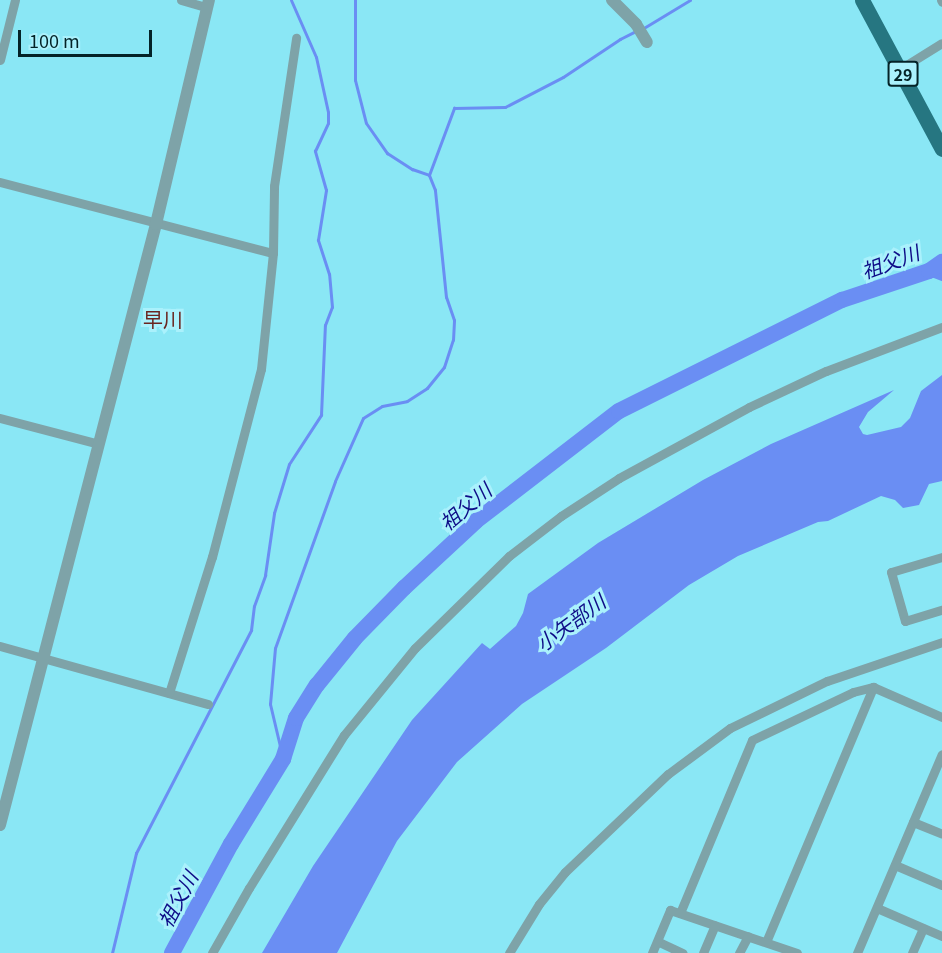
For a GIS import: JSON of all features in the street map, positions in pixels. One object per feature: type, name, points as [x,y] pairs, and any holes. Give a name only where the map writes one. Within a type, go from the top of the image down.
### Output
[{"type":"main road","name":"29","points":[[862,0],[942,149]]},
{"type":"street","points":[[0,60],[15,0]]},
{"type":"street","points":[[0,825],[156,224],[208,3],[181,0]]},
{"type":"street","points":[[612,0],[642,32]]},
{"type":"street","points":[[168,693],[212,557],[261,369],[273,253],[274,186],[296,38]]},
{"type":"street","points":[[900,69],[942,43]]},
{"type":"street","points":[[0,183],[273,253]]},
{"type":"street","points":[[212,953],[249,888],[344,735],[415,648],[509,556],[561,516],[619,478],[739,412],[826,371],[942,327]]},
{"type":"street","points":[[0,418],[99,444]]},
{"type":"street","points":[[942,557],[891,572],[905,621],[942,610]]},
{"type":"street","points":[[509,953],[539,904],[565,872],[668,774],[730,728],[827,681],[942,642]]},
{"type":"street","points":[[0,646],[208,704]]},
{"type":"street","points":[[680,913],[752,740],[853,692],[873,687],[942,717]]},
{"type":"street","points":[[766,942],[873,687]]},
{"type":"street","points":[[857,953],[942,754]]},
{"type":"street","points":[[913,822],[942,834]]},
{"type":"street","points":[[895,865],[942,885]]},
{"type":"street","points":[[877,908],[942,936]]},
{"type":"street","points":[[652,953],[659,942],[670,910],[797,953]]},
{"type":"street","points":[[703,953],[716,926]]},
{"type":"street","points":[[912,953],[923,928]]},
{"type":"street","points":[[739,953],[748,936]]},
{"type":"street","points":[[659,942],[683,953]]},
{"type":"water","name":"小矢部川","points":[[942,375],[942,481],[929,484],[919,505],[903,508],[895,500],[881,496],[828,521],[818,522],[738,556],[689,585],[606,648],[522,704],[457,762],[397,841],[337,953],[262,953],[313,866],[412,720],[482,643],[490,649],[516,626],[523,613],[528,594],[598,543],[703,480],[771,444],[894,390],[868,412],[859,427],[863,434],[867,435],[901,427],[910,418],[921,391]]},
{"type":"waterway","points":[[112,953],[136,853],[251,630],[254,606],[265,575],[274,513],[289,464],[321,415],[325,325],[332,307],[329,274],[318,240],[326,190],[315,151],[328,123],[328,112],[316,57],[291,0]]},
{"type":"waterway","points":[[355,0],[355,80],[366,123],[387,153],[412,169],[429,175]]},
{"type":"waterway","points":[[642,29],[690,0]]},
{"type":"waterway","points":[[283,759],[270,704],[275,648],[335,481],[363,418],[382,406],[407,401],[427,388],[444,367],[453,340],[454,320],[446,297],[435,190],[429,175],[454,108],[505,107],[563,77],[636,31]]},
{"type":"waterway","name":"祖父川","points":[[172,953],[231,844],[283,759],[296,718],[317,685],[355,638],[404,588],[476,521],[619,411],[842,300],[929,271],[942,262]]},
{"type":"waterway","points":[[929,271],[942,276]]},
{"type":"district","name":"早川","points":[[163,318]]}]
